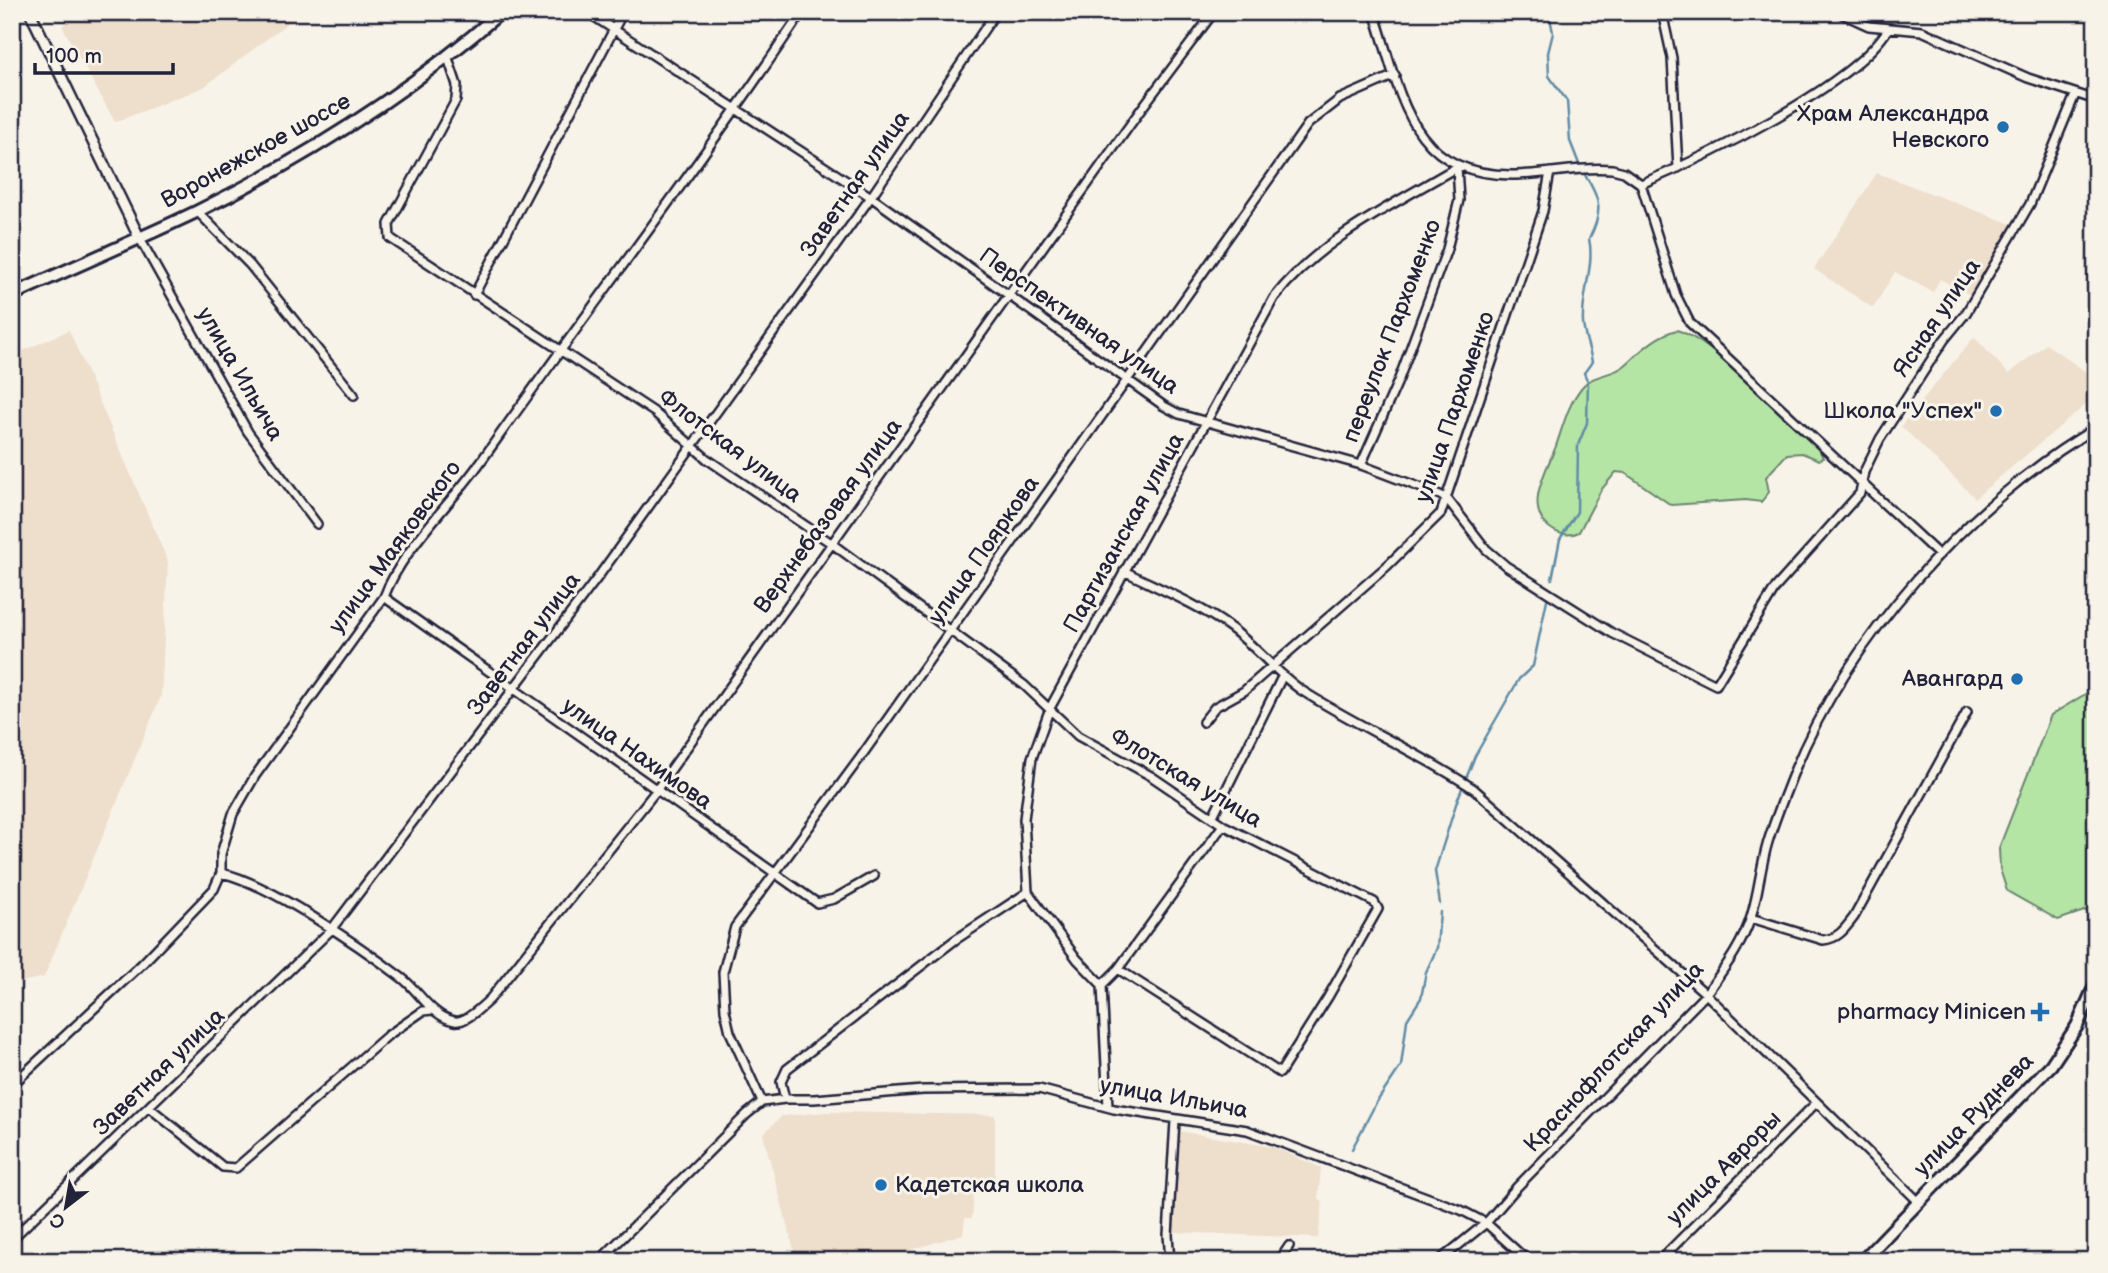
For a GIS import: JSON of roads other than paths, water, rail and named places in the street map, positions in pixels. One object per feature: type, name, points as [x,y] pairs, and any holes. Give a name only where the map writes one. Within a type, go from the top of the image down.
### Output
[{"type":"main road","name":"Воронежское шоссе","points":[[12,295],[197,211],[367,113],[501,12]]},
{"type":"main road","name":"улица Руднева","points":[[1862,1261],[2051,1065],[2074,1032],[2096,983]]},
{"type":"street","points":[[30,12],[139,237]]},
{"type":"street","name":"Перспективная улица","points":[[587,12],[871,197],[1125,381],[1179,414],[1361,465],[1448,500]]},
{"type":"street","points":[[474,295],[623,12]]},
{"type":"street","name":"улица Маяковского","points":[[12,1086],[142,964],[214,888],[221,873],[222,854],[233,814],[255,776],[384,597],[397,570],[479,464],[560,349],[738,108],[802,12]]},
{"type":"street","name":"Заветная улица","points":[[12,1239],[331,930],[513,690],[692,445],[871,197],[996,12]]},
{"type":"street","name":"Верхнебазовая улица","points":[[432,1010],[453,1020],[465,1019],[490,999],[655,792],[831,543],[1010,298],[1142,108],[1214,12]]},
{"type":"street","points":[[1374,12],[1407,111],[1436,152],[1457,167],[1511,175],[1612,169],[1625,173],[1641,184],[1676,295],[1690,323],[1938,555]]},
{"type":"street","points":[[1662,12],[1672,58],[1678,168]]},
{"type":"street","points":[[1838,12],[1863,24],[1888,29],[1905,28],[1931,34],[2028,78],[2096,100]]},
{"type":"street","points":[[1641,184],[1734,142],[1800,101],[1847,70],[1888,29]]},
{"type":"street","name":"Флотская улица","points":[[447,55],[457,85],[456,100],[389,224],[390,238],[654,412],[707,459],[831,543],[1036,694],[1078,736],[1151,776],[1223,825],[1374,902],[1378,909],[1372,925],[1280,1073],[1118,969]]},
{"type":"street","name":"улица Пояркова","points":[[762,1102],[730,1032],[722,989],[723,972],[735,927],[951,630],[1308,124],[1340,99],[1395,75]]},
{"type":"street","name":"Ясная улица","points":[[1448,500],[1486,549],[1506,565],[1612,633],[1716,685],[1776,587],[1854,500],[1864,485],[1864,472],[1880,439],[1944,340],[1966,313],[2029,204],[2075,95]]},
{"type":"street","name":"Партизанская улица","points":[[1028,892],[1024,845],[1026,794],[1037,737],[1124,571],[1281,289],[1355,228],[1457,167]]},
{"type":"street","name":"переулок Пархоменко","points":[[1361,465],[1399,379],[1443,260],[1459,200],[1457,167]]},
{"type":"street","name":"улица Пархоменко","points":[[1203,722],[1215,707],[1244,691],[1434,522],[1448,500],[1543,211],[1550,172]]},
{"type":"street","points":[[197,211],[250,265],[354,396]]},
{"type":"street","name":"улица Ильича","points":[[139,237],[248,432],[317,524]]},
{"type":"street","name":"Краснофлотская улица","points":[[1439,1261],[1486,1223],[1517,1187],[1706,994],[1735,954],[1751,918],[1773,828],[1793,775],[1828,705],[1866,646],[1938,555],[1959,533],[2028,473],[2096,428]]},
{"type":"street","points":[[1124,571],[1214,617],[1274,664],[1283,675],[1345,718],[1474,789],[1706,994],[1919,1202]]},
{"type":"street","name":"улица Нахимова","points":[[384,597],[655,792],[777,872],[817,903],[823,904],[874,876]]},
{"type":"street","points":[[1212,818],[1283,675]]},
{"type":"street","points":[[1751,918],[1823,940],[1832,939],[1844,930],[1859,909],[1967,712]]},
{"type":"street","points":[[1102,985],[1118,969],[1223,825]]},
{"type":"street","points":[[221,873],[246,881],[331,930],[406,981],[432,1010]]},
{"type":"street","points":[[599,1261],[711,1148],[762,1102],[785,1099],[781,1082],[787,1069],[955,940],[1028,892],[1077,959],[1102,985],[1108,1107]]},
{"type":"street","points":[[150,1108],[223,1167],[236,1168],[387,1036],[423,1011],[432,1010]]},
{"type":"street","name":"улица Ильича","points":[[785,1099],[814,1099],[889,1091],[1014,1088],[1039,1090],[1175,1121],[1247,1130],[1277,1139],[1486,1223],[1528,1261]]},
{"type":"street","name":"улица Авроры","points":[[1659,1261],[1816,1103]]},
{"type":"street","points":[[1170,1261],[1168,1235],[1175,1121]]},
{"type":"street","points":[[1279,1261],[1289,1246]]},
{"type":"waterway","points":[[1549,12],[1553,33],[1548,53],[1549,76],[1567,101],[1570,141],[1579,164]]},
{"type":"waterway","points":[[1552,579],[1560,539],[1577,512],[1578,445],[1587,423],[1588,382],[1584,373],[1592,362],[1583,313],[1590,259],[1589,239],[1597,221],[1598,206],[1585,175]]},
{"type":"waterway","points":[[1440,904],[1435,871],[1457,801],[1475,756],[1519,679],[1533,666],[1548,595]]},
{"type":"waterway","points":[[1352,1149],[1376,1103],[1401,1066],[1407,1020],[1421,998],[1426,972],[1437,948],[1440,912]]},
{"type":"place","name":"Храм Александра Невского","points":[[2003,127]]},
{"type":"place","name":"Школа \"Успех\"","points":[[1996,411]]},
{"type":"place","name":"Авангард","points":[[2017,679]]},
{"type":"place","name":"pharmacy Minicen","points":[[2040,1012]]},
{"type":"place","name":"Кадетская школа","points":[[881,1185]]}]
